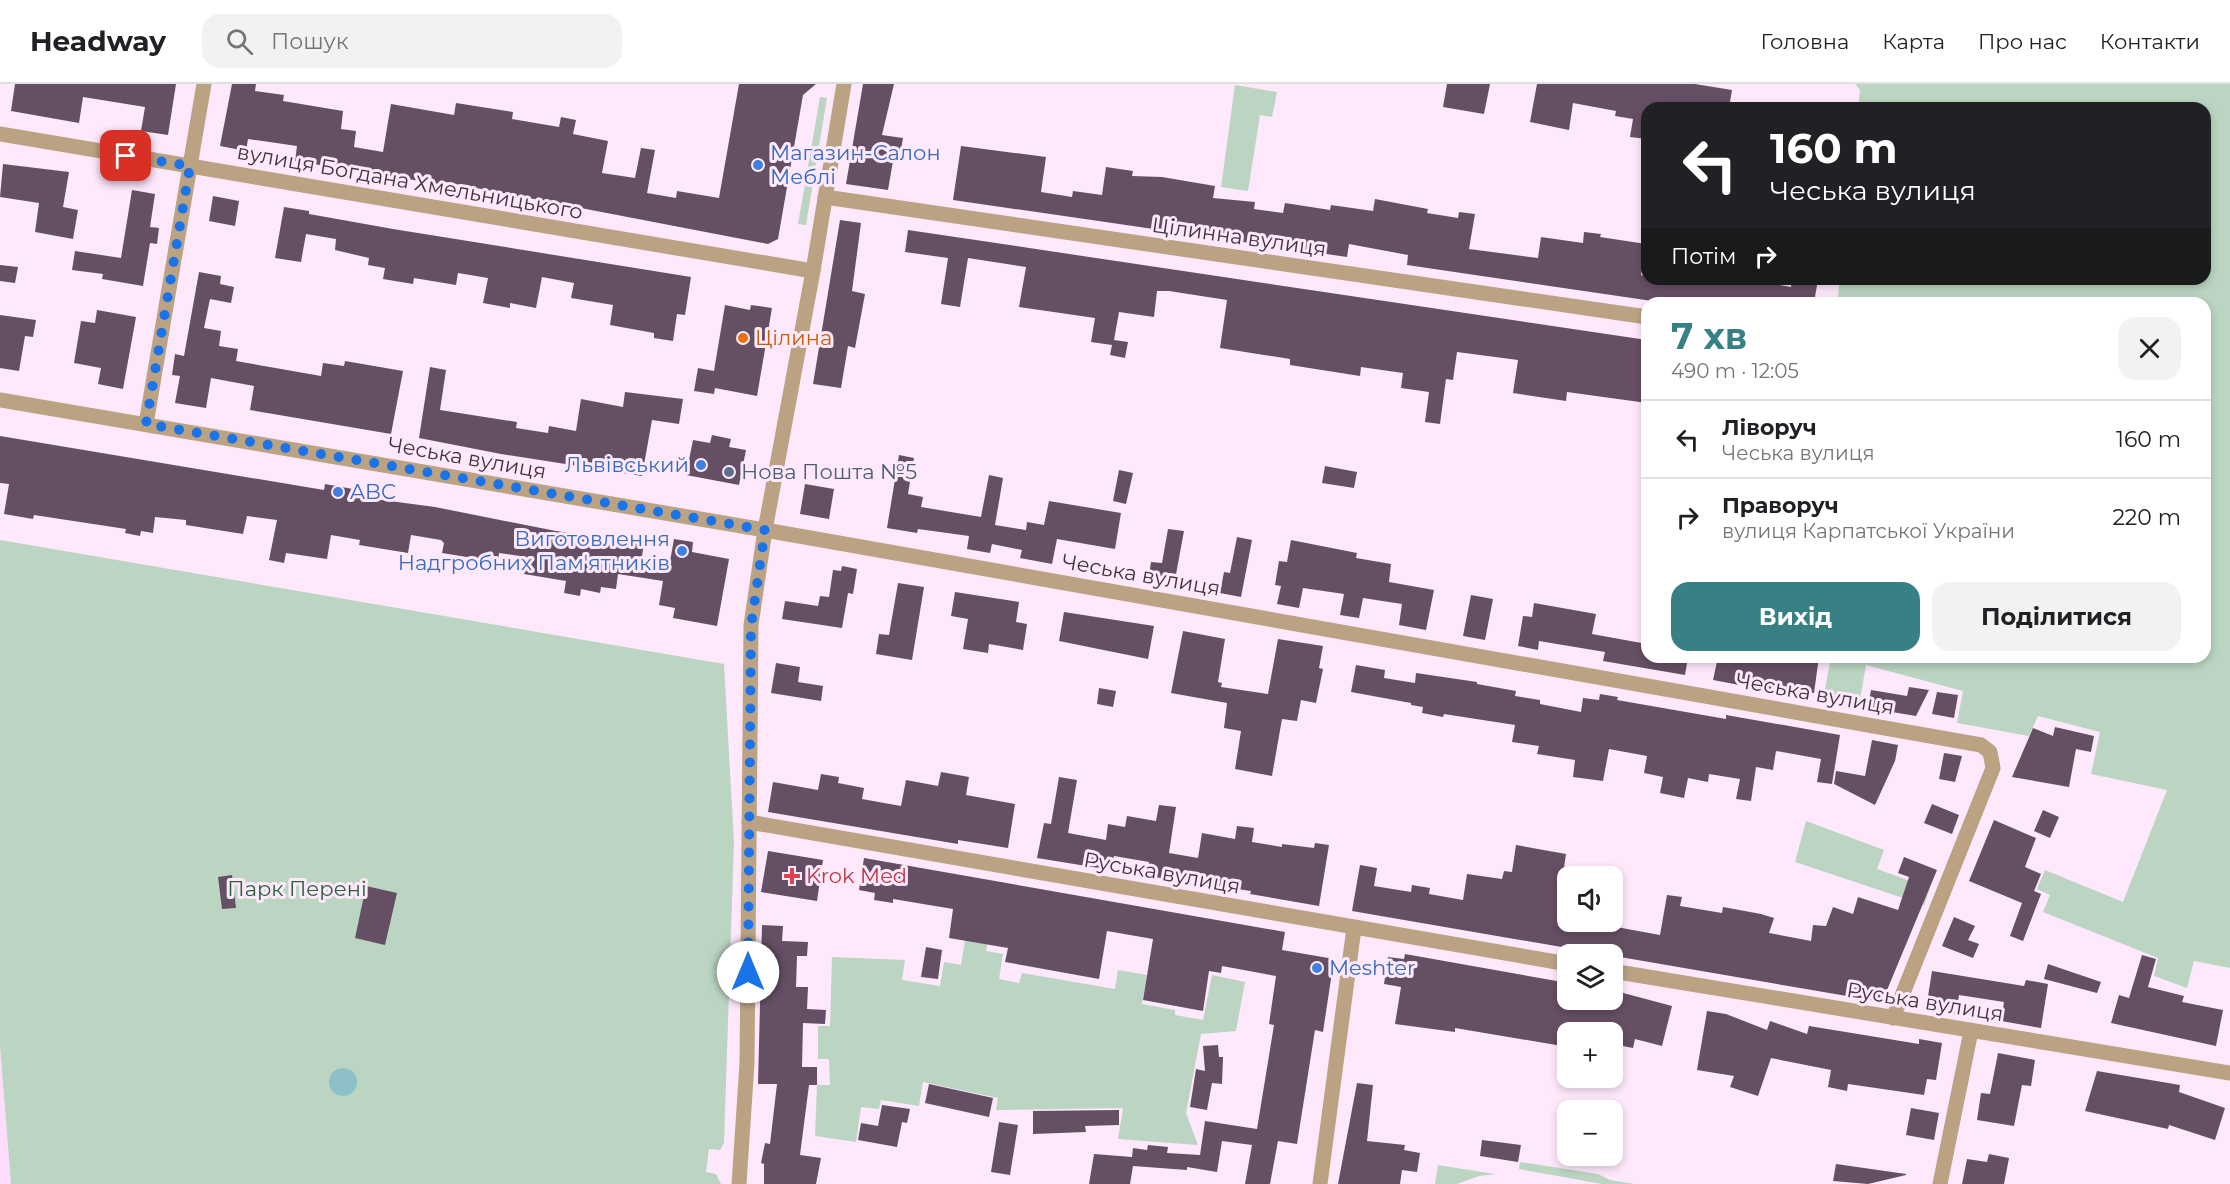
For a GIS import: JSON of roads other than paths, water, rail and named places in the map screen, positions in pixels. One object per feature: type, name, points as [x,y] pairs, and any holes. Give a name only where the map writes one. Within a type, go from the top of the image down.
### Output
[{"type":"street","points":[[146,424],[204,84]]},
{"type":"street","points":[[739,1184],[747,1062],[751,626],[765,530],[813,272],[844,84]]},
{"type":"street","name":"вулиця Богдана Хмельницького","points":[[0,134],[813,272]]},
{"type":"street","name":"Цілинна вулиця","points":[[825,197],[1641,316]]},
{"type":"street","name":"Чеська вулиця","points":[[0,400],[765,530],[1986,747],[1993,757],[1991,775],[1893,1018]]},
{"type":"street","name":"Руська вулиця","points":[[749,822],[1557,962]]},
{"type":"street","points":[[1320,1184],[1354,928]]},
{"type":"street","name":"Руська вулиця","points":[[1623,973],[2230,1073]]},
{"type":"street","points":[[1940,1184],[1971,1031]]},
{"type":"place","name":"Магазин-Салон Меблі","points":[[758,165]]},
{"type":"place","name":"Цілина","points":[[743,338]]},
{"type":"place","name":"Львівський","points":[[701,465]]},
{"type":"place","name":"Нова Пошта №5","points":[[729,472]]},
{"type":"place","name":"ABC","points":[[338,492]]},
{"type":"place","name":"Виготовлення Надгробних Пам'ятників","points":[[682,551]]},
{"type":"place","name":"Krok Med","points":[[792,876]]},
{"type":"place","name":"Meshter","points":[[1317,968]]},
{"type":"park label","name":"Парк Перені","points":[[297,889]]}]
